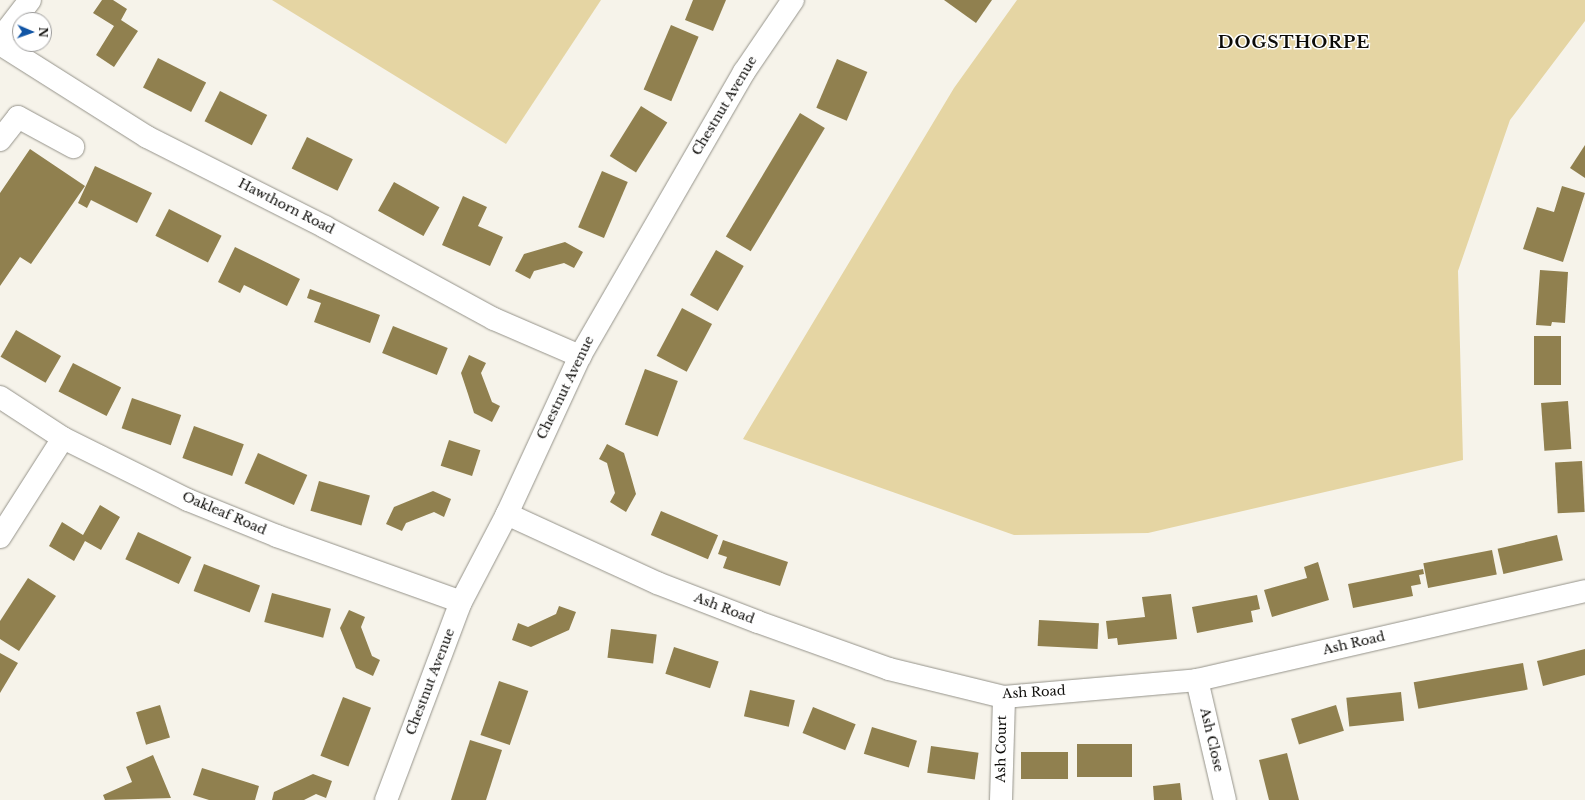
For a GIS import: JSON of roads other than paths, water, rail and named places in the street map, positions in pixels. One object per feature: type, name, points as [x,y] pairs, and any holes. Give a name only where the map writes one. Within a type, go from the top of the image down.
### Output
[{"type":"street","points":[[0,39],[30,0]]},
{"type":"street","name":"Chestnut Avenue","points":[[386,800],[461,602],[507,514],[580,356],[744,72],[793,0]]},
{"type":"street","name":"Hawthorn Road","points":[[0,44],[147,137],[325,227],[494,319],[580,356]]},
{"type":"street","points":[[0,140],[18,117],[73,147]]},
{"type":"street","name":"Oakleaf Road","points":[[0,397],[63,438],[188,500],[277,536],[461,602]]},
{"type":"street","points":[[0,537],[63,438]]},
{"type":"street","name":"Ash Road","points":[[507,514],[657,583],[758,622],[890,669],[1004,697],[1197,680],[1585,590]]},
{"type":"street","name":"Ash Close","points":[[1197,680],[1225,800]]},
{"type":"street","name":"Ash Court","points":[[1001,800],[1004,697]]},
{"type":"district","name":"DOGSTHORPE","points":[[1294,43]]}]
